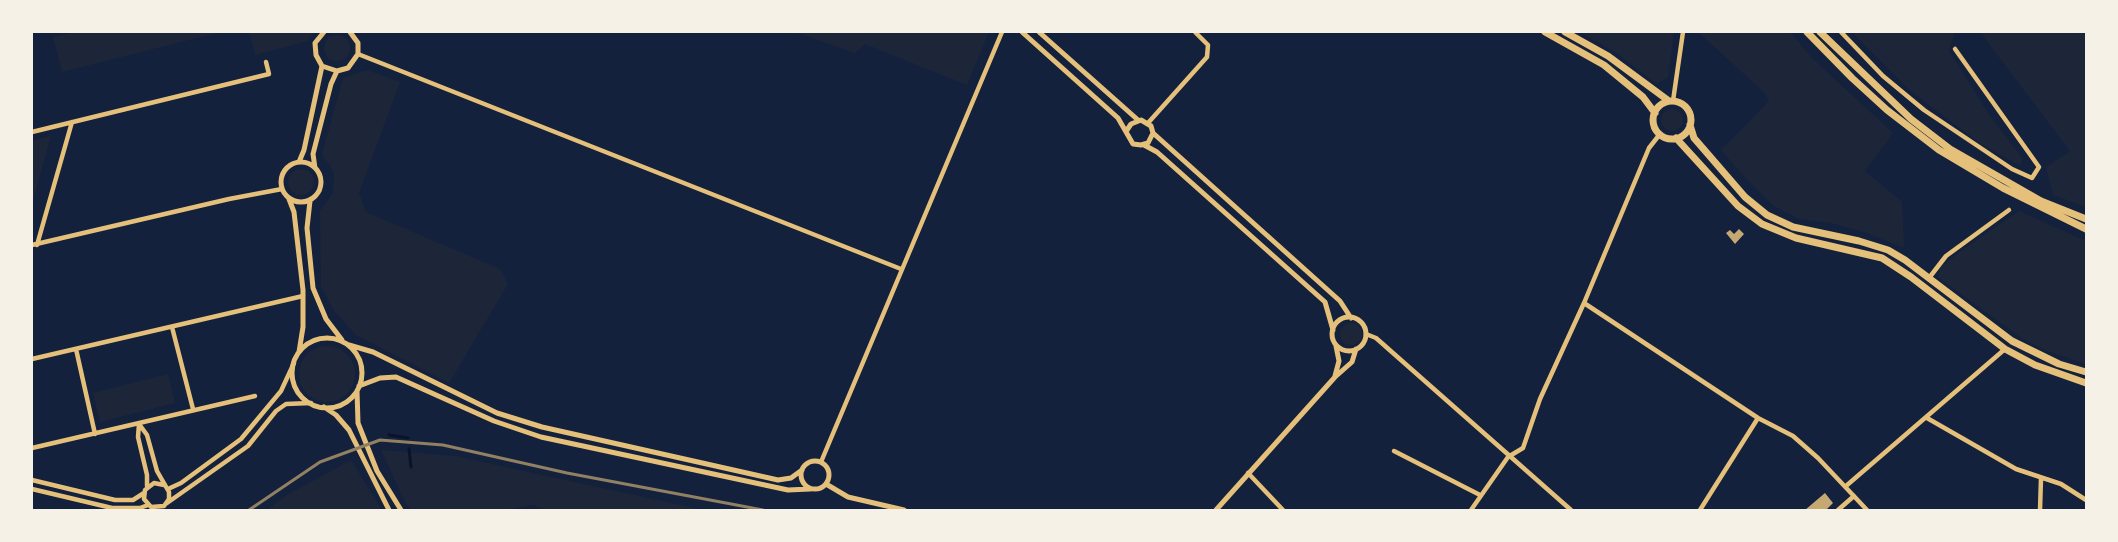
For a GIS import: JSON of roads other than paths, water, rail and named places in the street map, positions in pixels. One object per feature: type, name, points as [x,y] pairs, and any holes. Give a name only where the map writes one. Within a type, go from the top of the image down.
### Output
[{"type":"main road","points":[[1545,32],[1604,65],[1643,97],[1654,113],[1654,124],[1660,134],[1676,138],[1738,206],[1762,224],[1796,238],[1882,258],[1911,277],[2005,349],[2035,365],[2086,383]]},
{"type":"main road","points":[[1565,32],[1608,56],[1671,101],[1687,109],[1694,138],[1745,197],[1767,215],[1793,227],[1859,240],[1888,250],[2012,341],[2059,364],[2086,372]]},
{"type":"main road","points":[[1808,32],[1869,94],[1939,150],[2003,188],[2086,229]]},
{"type":"main road","points":[[1820,32],[1911,119],[1950,149],[2030,195],[2086,219]]},
{"type":"main road","points":[[1654,113],[1662,104],[1671,101]]},
{"type":"main road","points":[[1676,138],[1684,134],[1690,124]]},
{"type":"street","points":[[147,487],[154,483],[166,487],[181,483],[241,439],[281,391],[299,352],[303,327],[303,296],[294,212],[290,199],[282,189],[284,172],[298,162],[307,139],[322,66],[315,50],[318,38],[324,32]]},
{"type":"street","points":[[322,66],[337,71],[348,68],[358,54],[358,43],[352,32]]},
{"type":"street","points":[[820,462],[1002,32]]},
{"type":"street","points":[[1022,32],[1118,118],[1128,130]]},
{"type":"street","points":[[1039,32],[1138,120],[1148,123],[1153,133],[1340,301],[1351,318],[1362,324],[1366,334],[1364,342],[1356,349],[1346,351],[1336,346]]},
{"type":"street","points":[[1148,123],[1207,57],[1208,45],[1195,32]]},
{"type":"street","points":[[1671,101],[1683,32]]},
{"type":"street","points":[[1841,32],[1883,76],[1924,111],[2012,169],[2032,178],[2039,167],[1955,49]]},
{"type":"street","points":[[358,54],[901,269]]},
{"type":"street","points":[[32,132],[269,74],[266,62]]},
{"type":"street","points":[[337,71],[331,84],[313,154],[315,168],[321,177],[321,188],[310,201],[307,228],[313,288],[326,319],[343,342]]},
{"type":"street","points":[[1138,120],[1131,124],[1128,130],[1128,138],[1133,144],[1144,145],[1157,152],[1325,302],[1339,361],[1335,376]]},
{"type":"street","points":[[34,245],[72,122]]},
{"type":"street","points":[[1144,145],[1153,133]]},
{"type":"street","points":[[1471,510],[1508,457],[1523,448],[1540,399],[1584,303],[1649,148],[1660,134]]},
{"type":"street","points":[[298,162],[315,168]]},
{"type":"street","points":[[34,245],[229,199],[282,189]]},
{"type":"street","points":[[290,199],[296,202],[310,201]]},
{"type":"street","points":[[1929,278],[1946,256],[2009,210]]},
{"type":"street","points":[[32,359],[303,296]]},
{"type":"street","points":[[1584,303],[1758,418],[1793,436],[1846,486],[1867,510]]},
{"type":"street","points":[[1333,330],[1338,322],[1351,318]]},
{"type":"street","points":[[172,327],[194,409]]},
{"type":"street","points":[[1366,334],[1376,338],[1508,457],[1571,510]]},
{"type":"street","points":[[299,352],[315,340],[334,338],[373,352],[497,413],[542,427],[778,480],[791,478],[812,462],[820,462],[829,472],[826,484],[819,489],[788,490],[541,437],[494,421],[396,377],[380,378],[358,388],[339,405],[323,407]]},
{"type":"street","points":[[349,345],[361,364],[358,423],[370,453],[401,510]]},
{"type":"street","points":[[76,349],[95,434]]},
{"type":"street","points":[[1216,510],[1335,376],[1352,362],[1356,349]]},
{"type":"street","points":[[1846,486],[2005,349]]},
{"type":"street","points":[[294,363],[293,373],[298,391],[312,404]]},
{"type":"street","points":[[32,448],[255,396]]},
{"type":"street","points":[[32,489],[112,508],[140,508],[148,505],[156,508],[167,503],[248,446],[276,411],[286,404],[312,404],[323,407],[336,415],[349,430],[389,510]]},
{"type":"street","points":[[1700,510],[1758,418]]},
{"type":"street","points":[[1927,418],[2016,469],[2061,484],[2086,500]]},
{"type":"street","points":[[139,424],[147,435],[157,471],[166,487],[167,503]]},
{"type":"street","points":[[32,480],[115,500],[133,500],[144,493],[147,487],[147,475],[138,438],[139,424]]},
{"type":"street","points":[[1394,451],[1480,495]]},
{"type":"street","points":[[802,470],[804,483],[810,489]]},
{"type":"street","points":[[1248,473],[1283,510]]},
{"type":"street","points":[[2040,510],[2041,478]]},
{"type":"street","points":[[826,484],[848,497],[904,510]]},
{"type":"street","points":[[144,493],[148,505]]},
{"type":"street","points":[[1838,510],[1854,496]]},
{"type":"waterway","points":[[389,435],[408,438]]},
{"type":"waterway","points":[[409,449],[411,467]]},
{"type":"railway","points":[[249,510],[320,462],[380,440],[443,445],[567,473],[763,510]]}]
